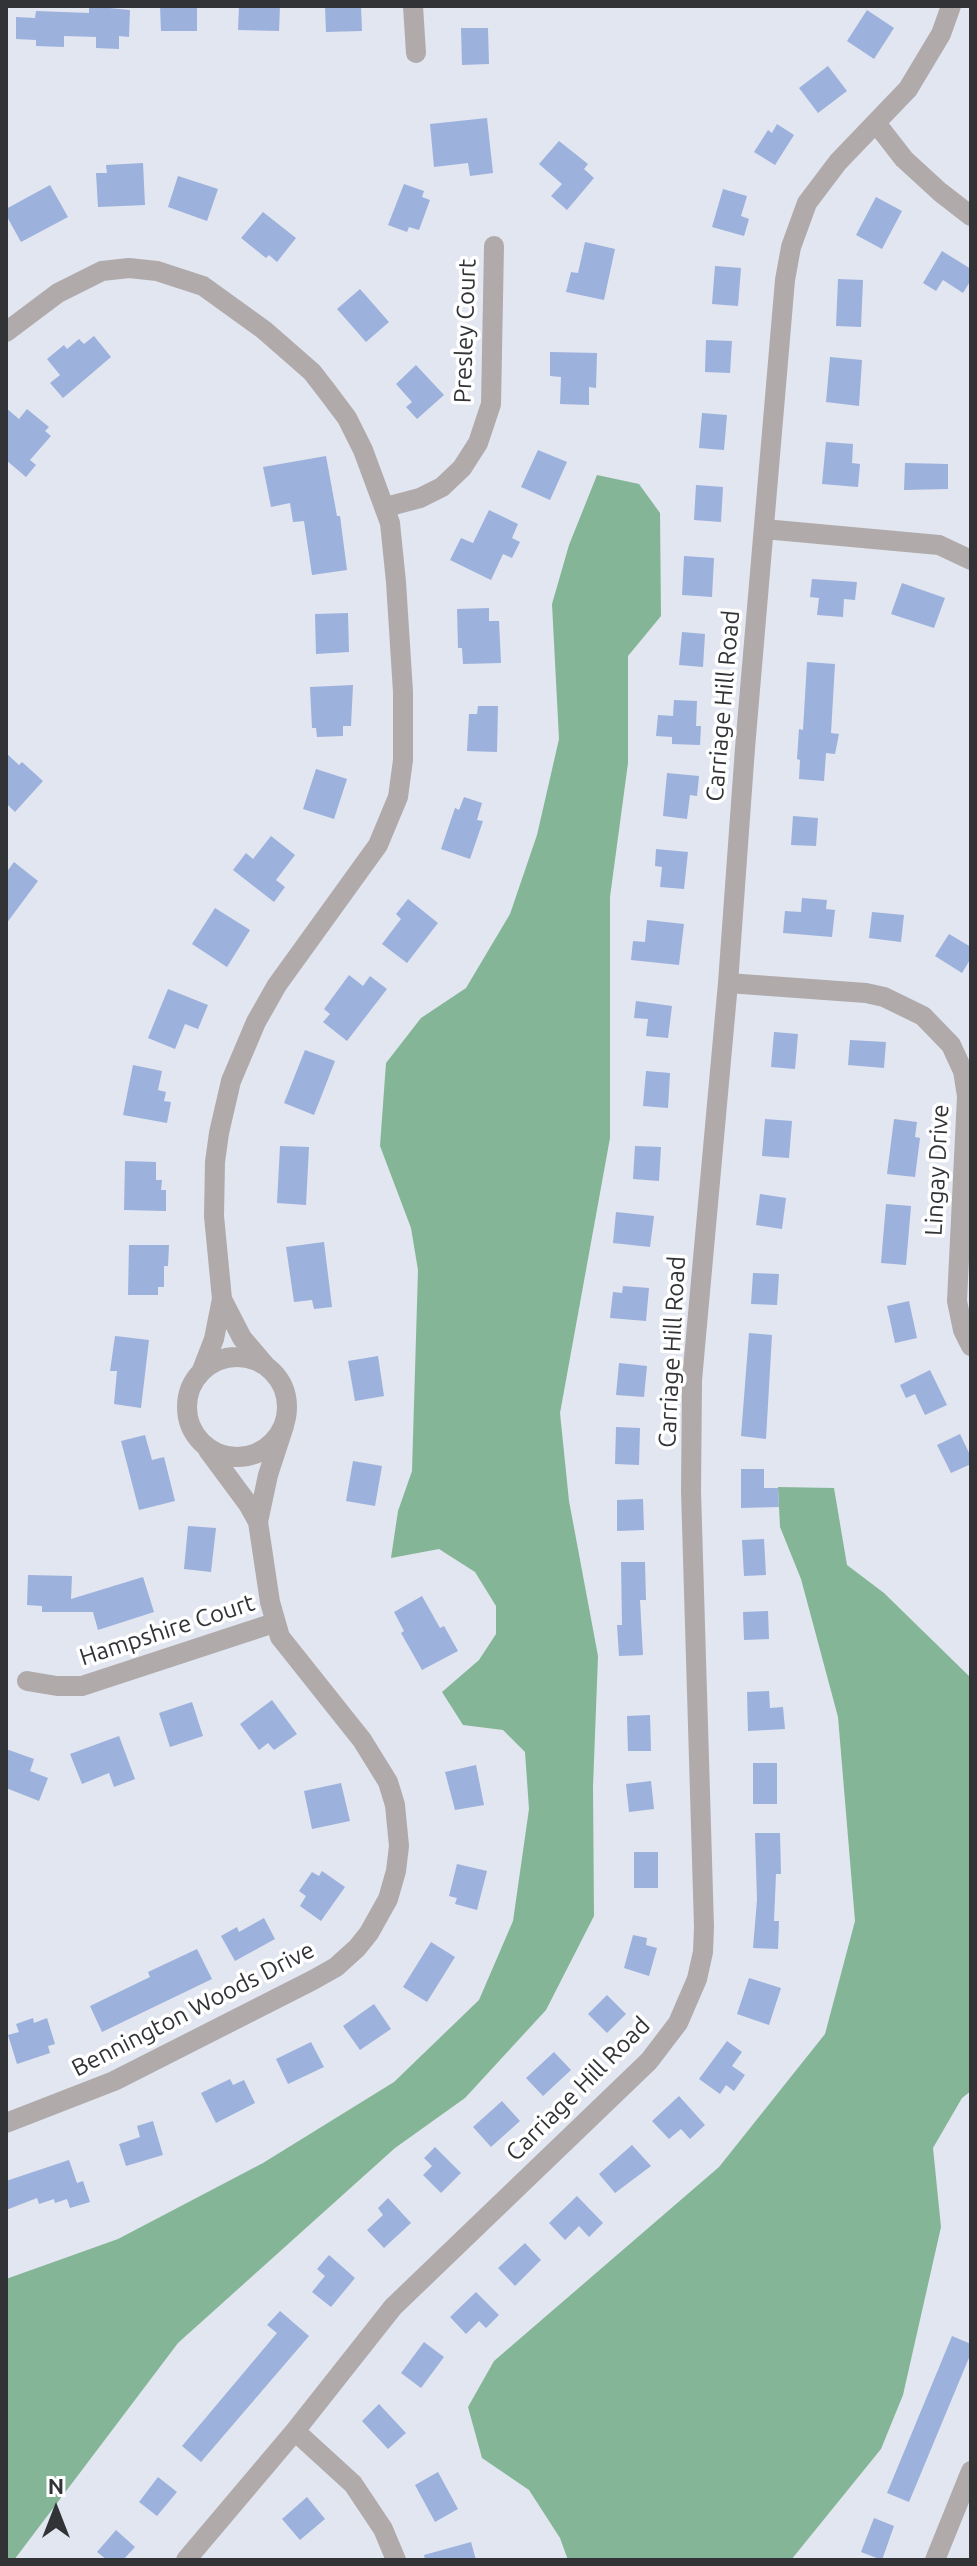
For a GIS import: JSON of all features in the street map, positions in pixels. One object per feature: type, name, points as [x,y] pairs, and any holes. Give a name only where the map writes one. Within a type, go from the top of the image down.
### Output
[{"type":"street","points":[[413,6],[416,53]]},
{"type":"street","name":"Carriage Hill Road","points":[[186,2560],[402,2299],[649,2061],[678,2023],[697,1979],[704,1927],[691,1491],[692,1380],[728,983],[781,315],[791,247],[807,203],[820,183],[894,105],[922,69],[941,34],[951,6]]},
{"type":"street","points":[[876,123],[904,159],[971,216]]},
{"type":"street","name":"Presley Court","points":[[386,507],[420,498],[442,487],[462,468],[478,443],[491,404],[494,246]]},
{"type":"street","name":"Bennington Woods Drive","points":[[6,332],[65,288],[102,271],[129,268],[157,271],[203,286],[230,303],[312,372],[353,428],[386,507],[393,546],[403,692],[403,760],[398,797],[378,845],[277,985],[256,1022],[235,1070],[222,1115],[215,1162],[215,1236],[222,1299],[214,1339],[202,1370],[190,1389],[187,1411],[194,1432],[244,1497],[258,1522],[274,1623],[289,1650],[372,1754],[392,1793],[398,1821],[398,1857],[392,1885],[381,1912],[357,1948],[336,1967],[114,2081],[6,2123]]},
{"type":"street","points":[[764,529],[923,543],[947,548],[971,560]]},
{"type":"street","name":"Lingay Drive","points":[[728,983],[884,997],[923,1016],[951,1045],[963,1071],[967,1096],[957,1301],[960,1320],[971,1346]]},
{"type":"street","name":"Bennington Woods Drive","points":[[222,1299],[242,1338],[278,1377],[288,1406],[258,1522]]},
{"type":"street","points":[[202,1370],[215,1361],[231,1356],[248,1357],[265,1365]]},
{"type":"street","points":[[205,1445],[226,1455],[252,1455],[272,1443],[284,1426]]},
{"type":"street","name":"Hampshire Court","points":[[27,1681],[82,1686],[274,1623]]},
{"type":"street","points":[[295,2431],[353,2484],[383,2529],[396,2560]]},
{"type":"street","points":[[935,2560],[971,2471]]},
{"type":"green space","points":[[597,475],[639,484],[660,513],[661,616],[628,656],[628,763],[610,897],[610,1138],[560,1413],[569,1501],[598,1656],[593,1787],[594,1916],[546,2010],[465,2098],[395,2148],[178,2343],[14,2560],[6,2560],[6,2279],[118,2239],[263,2163],[394,2082],[479,2000],[513,1921],[529,1809],[525,1752],[503,1730],[463,1725],[442,1692],[479,1660],[496,1634],[496,1606],[475,1572],[439,1549],[391,1558],[398,1511],[412,1471],[418,1270],[411,1228],[380,1146],[386,1063],[421,1018],[466,988],[510,914],[537,835],[559,739],[552,604],[569,545]]},
{"type":"green space","points":[[778,1487],[834,1488],[847,1565],[884,1593],[971,1678],[971,2091],[962,2098],[933,2148],[941,2227],[903,2395],[881,2449],[791,2560],[568,2560],[560,2538],[529,2490],[482,2458],[468,2407],[494,2361],[719,2167],[825,2034],[855,1921],[838,1717],[801,1579],[780,1527]]},
{"type":"building","points":[[89,6],[130,10],[129,37],[119,36],[119,49],[96,48],[96,37],[64,36],[64,47],[36,46],[36,40],[16,39],[16,17],[35,18],[36,11],[89,13]]},
{"type":"building","points":[[160,6],[197,6],[197,31],[161,31]]},
{"type":"building","points":[[239,6],[280,6],[279,31],[238,30]]},
{"type":"building","points":[[325,6],[361,6],[362,31],[326,32]]},
{"type":"building","points":[[867,10],[894,28],[874,59],[847,41]]},
{"type":"building","points":[[461,28],[488,28],[489,64],[462,65]]},
{"type":"building","points":[[828,66],[847,91],[818,113],[799,88]]},
{"type":"building","points":[[487,118],[493,173],[470,176],[468,163],[434,167],[430,124]]},
{"type":"building","points":[[777,124],[794,135],[775,165],[754,152],[768,130],[772,133]]},
{"type":"building","points":[[559,141],[588,164],[584,169],[594,178],[567,210],[551,196],[562,184],[539,164]]},
{"type":"building","points":[[143,163],[145,205],[98,207],[96,173],[107,173],[106,165]]},
{"type":"building","points":[[178,176],[218,189],[207,221],[168,207]]},
{"type":"building","points":[[404,184],[424,191],[422,197],[430,200],[419,230],[409,227],[407,232],[388,225]]},
{"type":"building","points":[[50,185],[68,217],[21,242],[6,215],[6,209]]},
{"type":"building","points":[[723,189],[747,196],[741,216],[749,219],[744,236],[712,227]]},
{"type":"building","points":[[876,197],[902,211],[882,249],[856,235]]},
{"type":"building","points":[[263,212],[296,238],[277,262],[269,255],[266,258],[241,238]]},
{"type":"building","points":[[585,242],[615,249],[604,300],[566,292],[571,272],[578,273]]},
{"type":"building","points":[[942,251],[971,269],[971,280],[963,293],[943,280],[936,291],[923,283]]},
{"type":"building","points":[[715,266],[741,268],[738,306],[712,304]]},
{"type":"building","points":[[838,279],[863,280],[861,327],[836,326]]},
{"type":"building","points":[[360,289],[389,322],[366,342],[337,309]]},
{"type":"building","points":[[94,336],[111,357],[63,398],[50,383],[60,375],[47,359],[64,345],[67,349],[79,339],[84,344]]},
{"type":"building","points":[[706,340],[732,341],[730,373],[705,372]]},
{"type":"building","points":[[550,352],[597,353],[596,388],[589,387],[589,405],[560,404],[561,377],[550,376]]},
{"type":"building","points":[[830,357],[862,360],[859,406],[826,402]]},
{"type":"building","points":[[416,365],[444,395],[417,419],[406,407],[412,402],[396,384]]},
{"type":"building","points":[[6,408],[19,419],[27,409],[49,427],[45,431],[51,436],[30,460],[36,465],[26,477],[6,460]]},
{"type":"building","points":[[702,413],[727,415],[724,450],[699,448]]},
{"type":"building","points":[[826,442],[853,444],[852,463],[860,464],[858,487],[822,484]]},
{"type":"building","points":[[538,450],[567,462],[550,500],[521,487]]},
{"type":"building","points":[[326,456],[337,516],[340,516],[347,570],[312,575],[304,521],[293,522],[290,503],[271,507],[263,467]]},
{"type":"building","points":[[905,463],[948,464],[948,489],[904,490]]},
{"type":"building","points":[[696,485],[723,487],[721,522],[694,520]]},
{"type":"building","points":[[489,510],[518,524],[512,538],[520,542],[512,558],[503,554],[491,580],[450,560],[461,538],[473,543]]},
{"type":"building","points":[[684,556],[714,558],[712,597],[682,595]]},
{"type":"building","points":[[812,579],[857,582],[855,600],[844,599],[843,617],[817,615],[819,598],[810,597]]},
{"type":"building","points":[[902,583],[945,598],[934,628],[891,614]]},
{"type":"building","points":[[489,608],[489,621],[499,621],[501,663],[463,664],[462,648],[458,648],[457,609]]},
{"type":"building","points":[[348,613],[349,652],[316,654],[315,614]]},
{"type":"building","points":[[682,632],[705,634],[703,667],[679,665]]},
{"type":"building","points":[[807,662],[835,664],[831,733],[839,734],[835,754],[826,753],[824,781],[799,779],[799,729],[803,730]]},
{"type":"building","points":[[353,685],[351,726],[343,726],[343,736],[317,737],[316,728],[312,728],[310,687]]},
{"type":"building","points":[[674,700],[697,701],[696,726],[701,726],[700,745],[672,744],[672,737],[656,736],[658,715],[673,716]]},
{"type":"building","points":[[478,706],[498,706],[497,752],[467,751],[469,714],[477,714]]},
{"type":"building","points":[[6,753],[19,765],[22,762],[43,781],[15,812],[6,803]]},
{"type":"building","points":[[316,769],[347,779],[334,819],[303,809]]},
{"type":"building","points":[[667,773],[699,776],[697,796],[690,795],[687,819],[663,816]]},
{"type":"building","points":[[464,797],[482,803],[477,820],[483,821],[470,859],[441,849],[455,808],[459,810]]},
{"type":"building","points":[[793,816],[818,818],[816,846],[791,845]]},
{"type":"building","points":[[271,836],[295,855],[276,880],[285,887],[274,902],[233,870],[246,853],[253,859]]},
{"type":"building","points":[[656,849],[688,852],[684,889],[660,887],[662,867],[655,866]]},
{"type":"building","points":[[14,862],[38,881],[6,924],[6,873]]},
{"type":"building","points":[[802,898],[827,900],[826,909],[835,910],[832,937],[783,933],[785,911],[801,912]]},
{"type":"building","points":[[408,899],[438,923],[407,963],[382,944],[401,919],[396,914]]},
{"type":"building","points":[[215,908],[250,930],[227,967],[192,944]]},
{"type":"building","points":[[872,912],[904,915],[901,942],[869,938]]},
{"type":"building","points":[[647,920],[684,924],[679,965],[631,960],[633,941],[645,942]]},
{"type":"building","points":[[949,934],[971,947],[971,958],[962,973],[935,956]]},
{"type":"building","points":[[349,975],[363,986],[370,976],[387,989],[347,1041],[323,1022],[330,1014],[324,1009]]},
{"type":"building","points":[[168,989],[208,1005],[198,1029],[185,1024],[175,1049],[148,1038]]},
{"type":"building","points":[[636,1001],[672,1006],[668,1038],[646,1036],[648,1019],[634,1018]]},
{"type":"building","points":[[774,1032],[798,1034],[795,1069],[771,1067]]},
{"type":"building","points":[[850,1040],[886,1042],[884,1068],[848,1065]]},
{"type":"building","points":[[305,1050],[335,1061],[314,1115],[284,1103]]},
{"type":"building","points":[[133,1065],[162,1071],[158,1090],[166,1092],[164,1101],[171,1102],[167,1123],[123,1115]]},
{"type":"building","points":[[646,1071],[670,1073],[668,1108],[643,1106]]},
{"type":"building","points":[[765,1119],[792,1121],[789,1158],[762,1156]]},
{"type":"building","points":[[894,1119],[917,1122],[915,1137],[920,1138],[915,1177],[887,1174]]},
{"type":"building","points":[[280,1146],[309,1147],[306,1205],[277,1203]]},
{"type":"building","points":[[635,1146],[661,1147],[659,1181],[633,1179]]},
{"type":"building","points":[[125,1161],[156,1162],[156,1180],[162,1180],[161,1190],[166,1190],[166,1211],[124,1210]]},
{"type":"building","points":[[760,1194],[786,1198],[782,1229],[756,1225]]},
{"type":"building","points":[[886,1204],[911,1206],[906,1265],[881,1263]]},
{"type":"building","points":[[616,1212],[654,1216],[650,1247],[613,1243]]},
{"type":"building","points":[[324,1242],[332,1307],[314,1309],[312,1300],[294,1302],[286,1247]]},
{"type":"building","points":[[129,1245],[169,1245],[168,1266],[164,1266],[164,1287],[158,1287],[158,1295],[128,1295]]},
{"type":"building","points":[[753,1273],[779,1274],[777,1305],[751,1304]]},
{"type":"building","points":[[623,1286],[649,1288],[646,1321],[610,1318],[613,1292],[622,1293]]},
{"type":"building","points":[[909,1301],[917,1338],[895,1343],[887,1306]]},
{"type":"building","points":[[749,1333],[772,1335],[766,1439],[741,1436]]},
{"type":"building","points":[[115,1336],[149,1340],[141,1408],[114,1404],[117,1371],[110,1371]]},
{"type":"building","points":[[378,1356],[384,1396],[355,1401],[348,1361]]},
{"type":"building","points":[[619,1363],[647,1366],[644,1397],[616,1395]]},
{"type":"building","points":[[930,1370],[947,1405],[925,1415],[915,1394],[906,1398],[900,1385]]},
{"type":"building","points":[[616,1427],[640,1428],[639,1465],[615,1464]]},
{"type":"building","points":[[960,1434],[971,1457],[971,1464],[951,1473],[937,1445]]},
{"type":"building","points":[[145,1435],[152,1460],[164,1457],[175,1501],[139,1510],[121,1441]]},
{"type":"building","points":[[353,1461],[382,1466],[375,1506],[346,1501]]},
{"type":"building","points":[[741,1469],[764,1469],[764,1488],[778,1488],[779,1507],[741,1508]]},
{"type":"building","points":[[643,1499],[644,1530],[617,1531],[617,1500]]},
{"type":"building","points":[[188,1526],[216,1528],[211,1572],[184,1569]]},
{"type":"building","points":[[764,1539],[766,1575],[744,1576],[742,1540]]},
{"type":"building","points":[[621,1562],[645,1562],[646,1600],[640,1600],[643,1655],[619,1656],[617,1625],[622,1625]]},
{"type":"building","points":[[28,1575],[72,1576],[71,1599],[143,1577],[154,1612],[98,1630],[93,1612],[42,1612],[42,1606],[27,1605]]},
{"type":"building","points":[[422,1596],[440,1628],[444,1626],[458,1651],[422,1670],[401,1633],[404,1631],[394,1612]]},
{"type":"building","points":[[768,1611],[769,1639],[744,1640],[743,1612]]},
{"type":"building","points":[[769,1691],[770,1708],[783,1707],[785,1729],[748,1731],[747,1692]]},
{"type":"building","points":[[272,1700],[297,1734],[274,1750],[268,1743],[259,1750],[240,1724]]},
{"type":"building","points":[[192,1702],[203,1736],[170,1747],[159,1713]]},
{"type":"building","points":[[650,1715],[651,1751],[628,1751],[627,1716]]},
{"type":"building","points":[[119,1736],[135,1779],[114,1787],[109,1773],[82,1784],[70,1754]]},
{"type":"building","points":[[6,1749],[34,1759],[30,1771],[48,1778],[39,1801],[6,1788]]},
{"type":"building","points":[[753,1763],[777,1763],[777,1804],[753,1804]]},
{"type":"building","points":[[476,1765],[484,1805],[455,1810],[445,1772]]},
{"type":"building","points":[[651,1781],[654,1809],[629,1812],[626,1784]]},
{"type":"building","points":[[341,1783],[350,1821],[312,1829],[304,1791]]},
{"type":"building","points":[[755,1833],[780,1833],[781,1874],[776,1874],[774,1921],[779,1921],[778,1949],[753,1948],[757,1900]]},
{"type":"building","points":[[634,1852],[658,1852],[658,1888],[634,1888]]},
{"type":"building","points":[[457,1864],[487,1871],[477,1910],[455,1904],[457,1898],[449,1896]]},
{"type":"building","points":[[322,1871],[345,1887],[321,1921],[300,1906],[306,1896],[299,1891],[312,1872],[319,1876]]},
{"type":"building","points":[[264,1918],[275,1939],[235,1961],[221,1936],[237,1927],[239,1932]]},
{"type":"building","points":[[633,1935],[647,1938],[646,1945],[657,1948],[649,1976],[624,1968]]},
{"type":"building","points":[[431,1942],[455,1957],[427,2002],[403,1987]]},
{"type":"building","points":[[197,1949],[212,1979],[102,2032],[90,2006],[150,1977],[148,1972]]},
{"type":"building","points":[[749,1978],[781,1988],[769,2025],[737,2014]]},
{"type":"building","points":[[607,1995],[626,2014],[607,2033],[588,2014]]},
{"type":"building","points":[[374,2004],[391,2029],[360,2050],[343,2026]]},
{"type":"building","points":[[33,2018],[34,2023],[47,2018],[55,2044],[48,2046],[50,2053],[17,2064],[8,2035],[19,2032],[16,2024]]},
{"type":"building","points":[[727,2041],[742,2052],[732,2066],[745,2075],[734,2091],[726,2085],[720,2094],[699,2079]]},
{"type":"building","points":[[311,2042],[324,2067],[288,2084],[276,2059]]},
{"type":"building","points":[[554,2052],[571,2070],[543,2096],[526,2078]]},
{"type":"building","points":[[230,2079],[233,2085],[244,2080],[255,2103],[216,2123],[201,2093]]},
{"type":"building","points":[[679,2096],[705,2125],[690,2139],[681,2129],[669,2139],[652,2121]]},
{"type":"building","points":[[502,2101],[520,2121],[491,2147],[473,2127]]},
{"type":"building","points":[[153,2121],[163,2155],[126,2166],[119,2144],[140,2137],[137,2126]]},
{"type":"building","points":[[632,2145],[651,2166],[615,2193],[599,2174]]},
{"type":"building","points":[[435,2147],[461,2173],[441,2193],[423,2175],[432,2166],[424,2158]]},
{"type":"building","points":[[69,2160],[77,2183],[83,2181],[90,2202],[70,2208],[67,2199],[39,2204],[37,2198],[6,2210],[6,2181]]},
{"type":"building","points":[[577,2196],[603,2223],[589,2237],[579,2226],[565,2240],[549,2223]]},
{"type":"building","points":[[388,2198],[411,2223],[384,2248],[367,2230],[383,2215],[378,2208]]},
{"type":"building","points":[[525,2243],[541,2260],[515,2286],[498,2268]]},
{"type":"building","points":[[329,2255],[355,2278],[331,2307],[312,2292],[325,2276],[317,2269]]},
{"type":"building","points":[[476,2292],[499,2315],[486,2328],[479,2321],[466,2334],[450,2317]]},
{"type":"building","points":[[280,2311],[309,2336],[201,2462],[182,2446],[277,2333],[267,2325]]},
{"type":"building","points":[[952,2336],[971,2344],[971,2353],[909,2502],[887,2493]]},
{"type":"building","points":[[424,2342],[444,2357],[421,2388],[401,2373]]},
{"type":"building","points":[[379,2404],[406,2433],[388,2449],[362,2421]]},
{"type":"building","points":[[438,2472],[458,2509],[435,2522],[415,2485]]},
{"type":"building","points":[[158,2477],[177,2492],[157,2516],[139,2502]]},
{"type":"building","points":[[307,2497],[325,2519],[300,2540],[282,2519]]},
{"type":"building","points":[[874,2518],[894,2526],[882,2560],[861,2552]]},
{"type":"building","points":[[116,2530],[135,2547],[123,2560],[107,2560],[97,2552]]},
{"type":"building","points":[[471,2542],[476,2560],[425,2560],[424,2555]]}]
